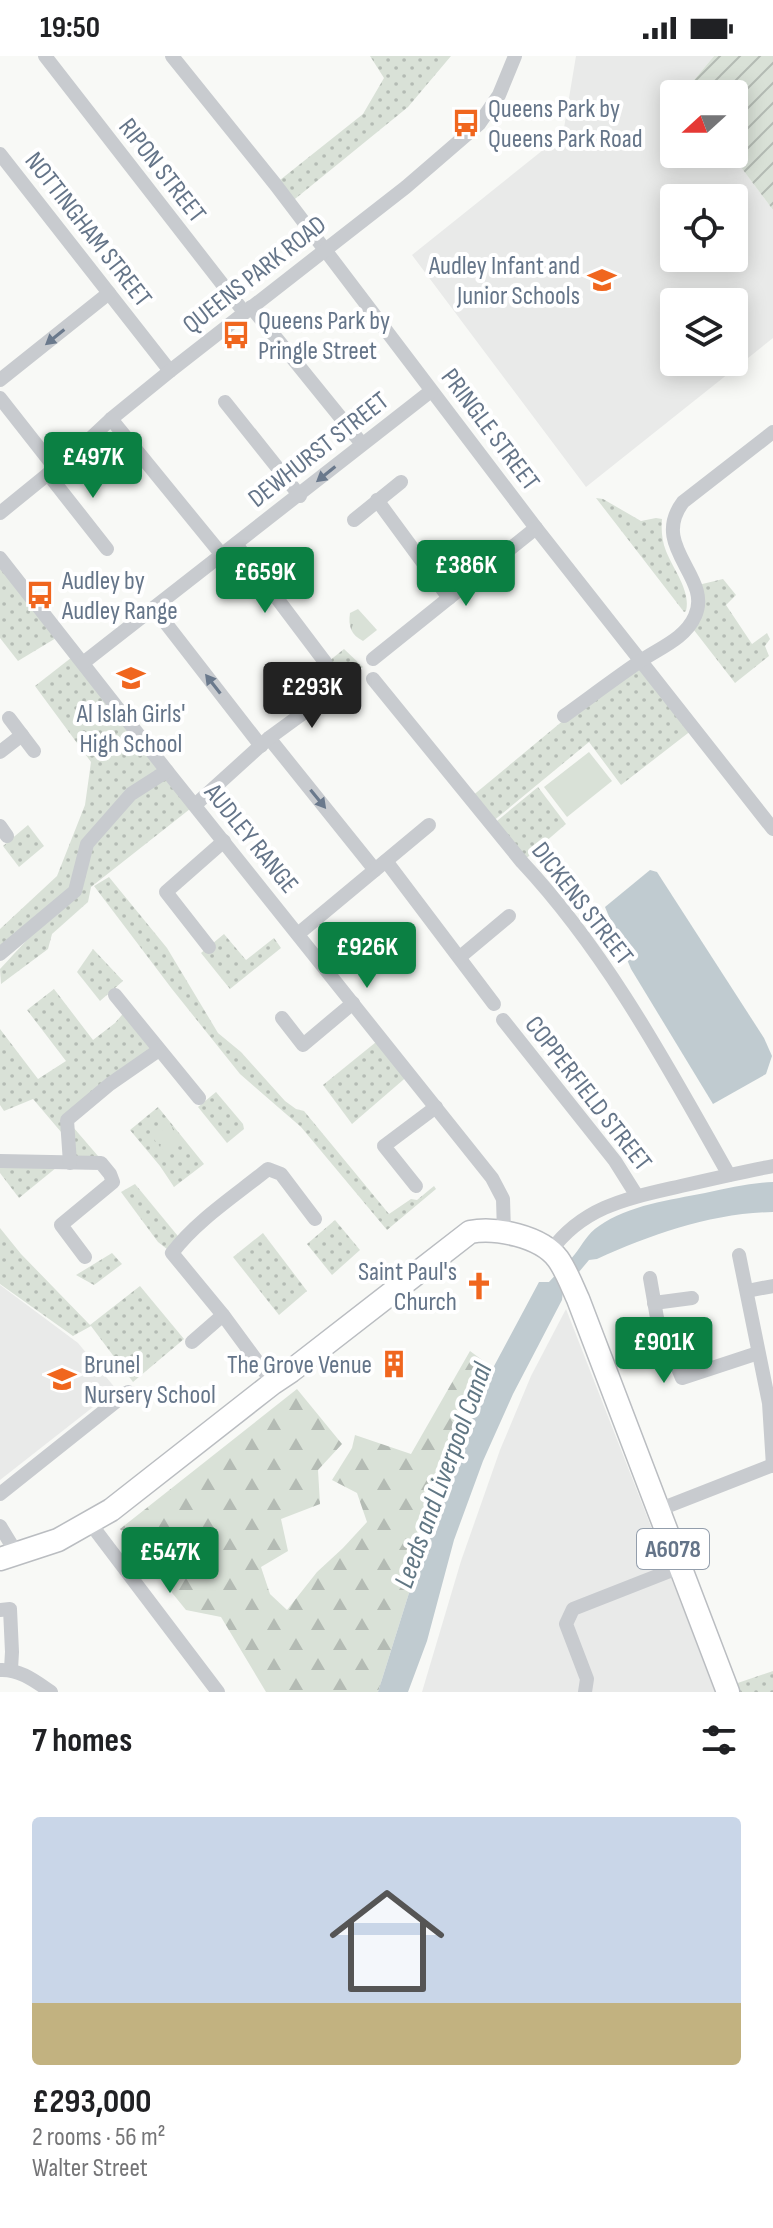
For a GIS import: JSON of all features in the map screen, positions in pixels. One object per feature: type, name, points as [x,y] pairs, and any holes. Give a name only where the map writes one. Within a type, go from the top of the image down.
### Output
[{"type":"highway","points":[[9,1556],[58,1540],[111,1510],[470,1232],[485,1229],[504,1232],[530,1239],[554,1254]]},
{"type":"highway","name":"A6078","points":[[554,1254],[578,1299],[728,1692]]},
{"type":"street","name":"RIPON STREET","points":[[45,56],[248,310],[362,444]]},
{"type":"street","name":"PRINGLE STREET","points":[[172,56],[325,250],[536,528],[772,827]]},
{"type":"street","name":"QUEENS PARK ROAD","points":[[0,513],[170,371],[406,187],[479,124],[499,95],[515,56]]},
{"type":"street","name":"NOTTINGHAM STREET","points":[[0,154],[170,371]]},
{"type":"street","points":[[0,380],[109,293]]},
{"type":"street","name":"DEWHURST STREET","points":[[83,663],[431,391]]},
{"type":"street","points":[[0,398],[107,549]]},
{"type":"street","points":[[225,402],[300,496]]},
{"type":"street","points":[[111,419],[222,555]]},
{"type":"street","points":[[564,716],[677,638],[690,625],[699,600],[672,538],[676,512],[683,502],[773,432]]},
{"type":"street","points":[[354,520],[401,482]]},
{"type":"street","points":[[377,500],[449,598]]},
{"type":"street","points":[[373,659],[536,528]]},
{"type":"street","points":[[236,544],[325,662]]},
{"type":"street","name":"AUDLEY RANGE","points":[[0,558],[499,1188],[505,1210],[504,1232]]},
{"type":"street","name":"COPPERFIELD STREET","points":[[154,608],[265,742],[381,866],[460,957],[494,1004]]},
{"type":"street","name":"DICKENS STREET","points":[[373,679],[545,886],[599,956],[729,1175]]},
{"type":"street","points":[[195,805],[265,742],[332,692]]},
{"type":"street","points":[[9,718],[34,751]]},
{"type":"street","points":[[0,752],[22,735]]},
{"type":"street","points":[[0,954],[75,891],[87,844],[131,794],[167,771]]},
{"type":"street","points":[[298,934],[429,825]]},
{"type":"street","points":[[209,947],[166,892],[224,841]]},
{"type":"street","points":[[460,957],[509,916]]},
{"type":"street","points":[[115,995],[199,1098]]},
{"type":"street","points":[[282,1018],[303,1045],[353,1003]]},
{"type":"street","name":"COPPERFIELD STREET","points":[[503,1020],[615,1161],[637,1196]]},
{"type":"street","points":[[70,1163],[67,1120],[110,1084],[159,1050]]},
{"type":"street","points":[[416,1186],[384,1146],[436,1107]]},
{"type":"street","points":[[0,1161],[101,1163],[113,1182],[61,1225],[85,1257]]},
{"type":"street","points":[[554,1254],[563,1234],[612,1203],[773,1166]]},
{"type":"street","points":[[273,1383],[172,1253],[182,1241],[268,1169],[281,1174],[315,1219]]},
{"type":"street","points":[[658,1510],[773,1466],[771,1403],[739,1255]]},
{"type":"street","points":[[650,1278],[661,1329],[682,1378],[758,1353]]},
{"type":"street","points":[[747,1291],[773,1286]]},
{"type":"street","points":[[654,1303],[692,1298]]},
{"type":"street","points":[[192,1342],[223,1315]]},
{"type":"street","points":[[0,1494],[128,1392]]},
{"type":"street","points":[[90,1523],[218,1692]]},
{"type":"street","points":[[0,1526],[9,1556]]},
{"type":"street","points":[[585,1692],[587,1679],[566,1624],[573,1609],[680,1567]]},
{"type":"street","points":[[0,1610],[10,1609],[12,1652],[5,1670],[28,1676],[51,1692]]},
{"type":"shaded area","name":"Audley Infant and Junior Schools","points":[[576,56],[714,56],[694,80],[660,80],[660,168],[742,168],[773,210],[773,338],[748,358],[748,288],[660,288],[660,376],[725,376],[586,487],[412,255],[563,134]]},
{"type":"shaded area","points":[[650,870],[657,872],[764,1038],[772,1056],[766,1074],[713,1104],[631,969],[605,907]]},
{"type":"shaded area","points":[[773,1182],[773,1212],[728,1216],[683,1226],[639,1241],[589,1260],[563,1291],[562,1300],[513,1394],[483,1461],[454,1540],[427,1641],[408,1692],[378,1692],[435,1510],[493,1368],[539,1282],[549,1282],[591,1232],[623,1213],[664,1201]]},
{"type":"shaded area","points":[[0,1285],[78,1343],[116,1389],[0,1480]]},
{"type":"shaded area","points":[[566,1309],[715,1692],[422,1692],[461,1561],[500,1450],[531,1376]]},
{"type":"green space","points":[[370,56],[451,56],[408,107],[290,203],[275,184],[363,114],[384,78]]},
{"type":"green space","points":[[714,56],[773,56],[773,210],[742,168],[748,168],[748,80],[694,80]]},
{"type":"green space","points":[[596,498],[641,521],[662,519],[664,543],[684,588],[686,611],[684,612]]},
{"type":"green space","points":[[0,562],[61,635],[18,661],[0,638]]},
{"type":"green space","points":[[723,579],[736,595],[726,605],[752,644],[767,633],[770,639],[765,646],[769,656],[735,683],[690,625],[694,586]]},
{"type":"green space","points":[[358,609],[377,630],[363,641],[350,626],[350,613]]},
{"type":"green space","points":[[344,649],[363,667],[323,698],[308,678]]},
{"type":"green space","points":[[76,654],[195,805],[91,887],[88,902],[52,934],[48,949],[1,984],[0,969],[63,901],[0,947],[0,929],[57,876],[85,805],[91,762],[35,686]]},
{"type":"green space","points":[[640,661],[692,730],[621,785],[589,742],[492,822],[471,797]]},
{"type":"green space","points":[[589,752],[612,781],[567,817],[544,787]]},
{"type":"green space","points":[[538,787],[566,824],[522,862],[492,825]]},
{"type":"green space","points":[[28,825],[44,846],[19,867],[3,846]]},
{"type":"green space","points":[[109,877],[167,948],[218,1033],[241,1052],[285,1101],[304,1111],[389,1214],[411,1199],[417,1200],[434,1186],[436,1189],[387,1230],[301,1127],[240,1074],[172,989],[94,886]]},
{"type":"green space","points":[[224,934],[246,960],[274,938],[281,948],[230,989],[201,953]]},
{"type":"green space","points":[[93,949],[123,981],[100,1001],[77,972]]},
{"type":"green space","points":[[54,989],[93,1040],[127,1009],[159,1050],[67,1120],[98,1156],[70,1163],[67,1139],[33,1099],[4,1111],[0,1105],[0,1029],[38,1079],[66,1061],[27,1010]]},
{"type":"green space","points":[[381,1038],[410,1074],[352,1124],[323,1085]]},
{"type":"green space","points":[[216,1092],[243,1124],[244,1129],[227,1143],[198,1107]]},
{"type":"green space","points":[[158,1107],[204,1164],[174,1187],[130,1130]]},
{"type":"green space","points":[[170,1124],[181,1139],[164,1152],[153,1138]]},
{"type":"green space","points":[[0,1161],[62,1163],[19,1198],[0,1173]]},
{"type":"green space","points":[[135,1184],[182,1241],[172,1253],[158,1242],[121,1192]]},
{"type":"green space","points":[[335,1220],[360,1250],[332,1275],[307,1244]]},
{"type":"green space","points":[[0,1228],[90,1325],[140,1286],[184,1339],[133,1382],[91,1326],[73,1336],[0,1284]]},
{"type":"green space","points":[[263,1233],[307,1291],[279,1315],[233,1257]]},
{"type":"green space","points":[[112,1253],[122,1264],[94,1285],[76,1275]]},
{"type":"green space","points":[[470,1351],[493,1368],[435,1510],[378,1692],[266,1692],[221,1617],[186,1610],[120,1529],[297,1389],[342,1444],[318,1470],[320,1504],[281,1519],[288,1551],[261,1567],[270,1594],[287,1610],[317,1572],[367,1522],[357,1493],[332,1480],[352,1448],[355,1435],[411,1454]]},
{"type":"green space","points":[[773,1671],[773,1692],[728,1692],[726,1687]]},
{"type":"place","name":"Queens Park by Queens Park Road","points":[[466,123]]},
{"type":"place","name":"Audley Infant and Junior Schools","points":[[602,280]]},
{"type":"place","name":"Queens Park by Pringle Street","points":[[236,335]]},
{"type":"place","name":"Audley by Audley Range","points":[[40,595]]},
{"type":"place","name":"Al Islah Girls' High School","points":[[131,678]]},
{"type":"place","name":"Saint Paul's Church","points":[[479,1286]]},
{"type":"place","name":"The Grove Venue","points":[[394,1364]]},
{"type":"place","name":"Brunel Nursery School","points":[[62,1379]]},
{"type":"water label","name":"Leeds and Liverpool Canal","points":[[442,1475]]}]
